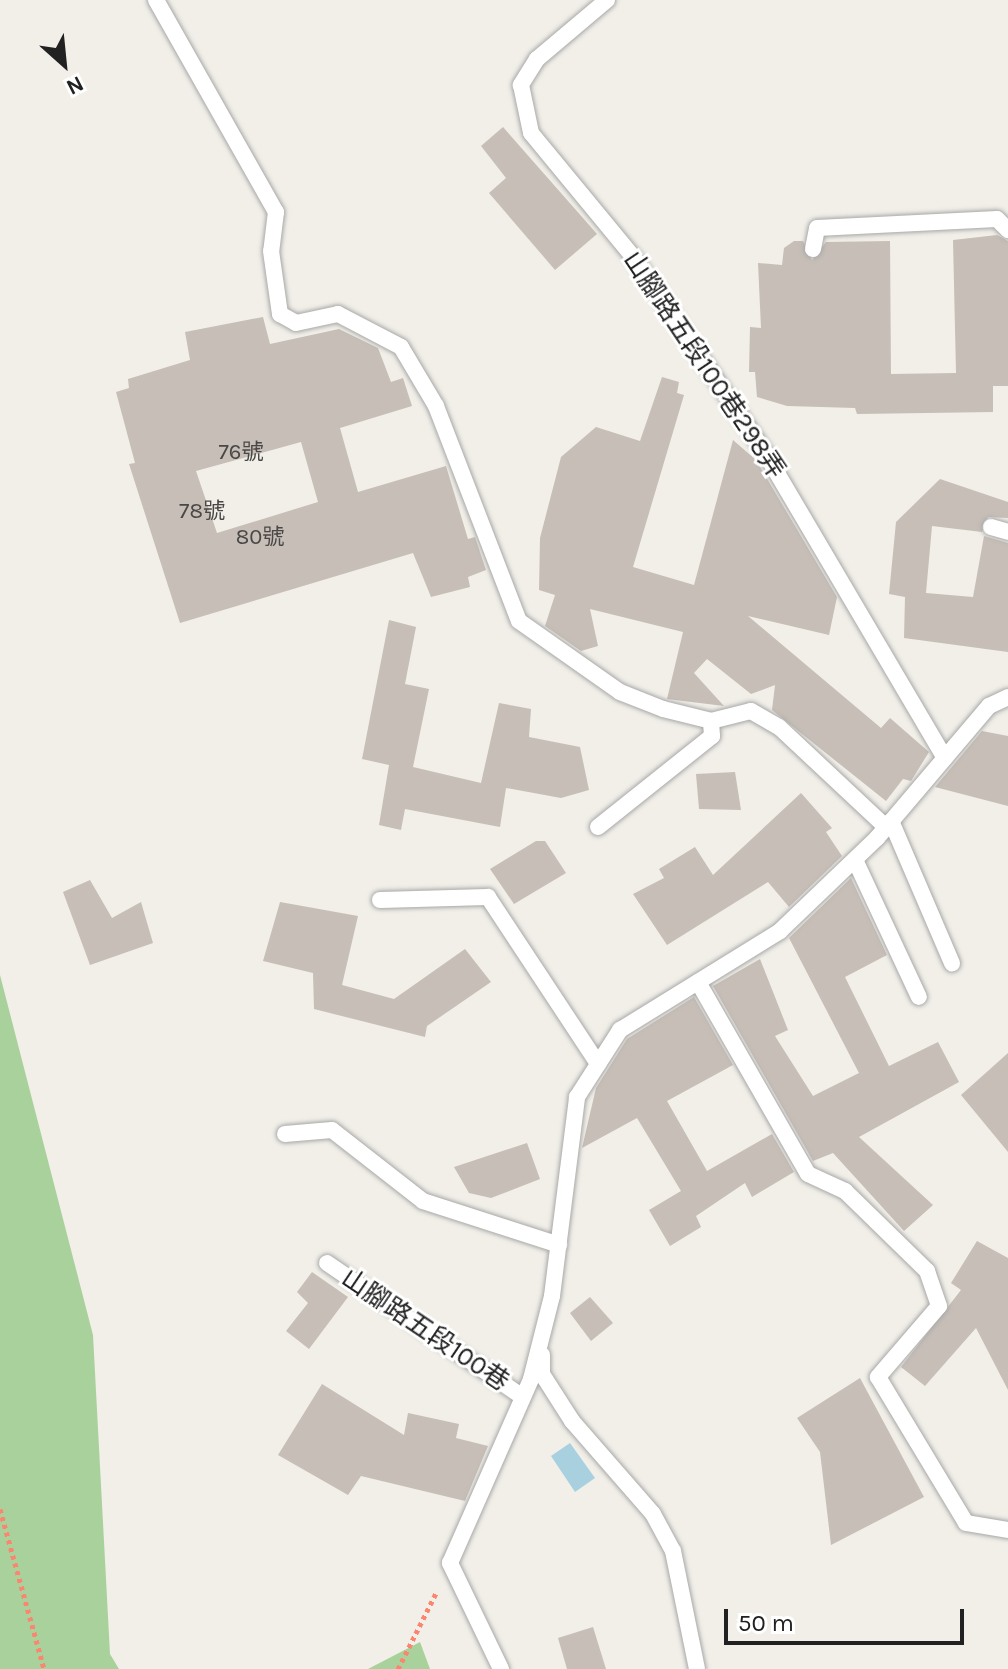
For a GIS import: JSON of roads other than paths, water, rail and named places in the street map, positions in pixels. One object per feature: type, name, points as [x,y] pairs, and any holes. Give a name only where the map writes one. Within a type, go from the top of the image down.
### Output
[{"type":"lane","points":[[156,0],[276,212],[271,251],[280,314],[296,323],[338,314],[401,347],[436,406],[519,621],[620,692],[711,721],[751,711],[779,727],[889,824],[952,963]]},
{"type":"lane","name":"山腳路五段100巷298弄","points":[[607,0],[537,59],[521,85],[531,133],[635,259],[764,451],[945,758]]},
{"type":"lane","points":[[813,249],[817,228],[997,219],[1008,230]]},
{"type":"lane","points":[[991,527],[1008,532]]},
{"type":"lane","points":[[501,1669],[450,1563],[523,1397],[543,1333],[559,1245],[577,1097],[620,1030],[780,931],[889,824],[989,706],[1008,697]]},
{"type":"lane","points":[[598,827],[712,736],[711,721]]},
{"type":"lane","points":[[855,860],[919,997]]},
{"type":"lane","points":[[380,900],[488,897],[598,1064]]},
{"type":"lane","points":[[698,982],[808,1174],[845,1191],[927,1271],[939,1306],[878,1377],[966,1523],[1008,1530]]},
{"type":"lane","points":[[285,1134],[332,1130],[423,1201],[559,1245]]},
{"type":"lane","name":"山腳路五段100巷","points":[[327,1263],[523,1397]]},
{"type":"lane","points":[[543,1333],[542,1374],[653,1514],[673,1551],[697,1669]]},
{"type":"water","points":[[570,1443],[595,1478],[575,1492],[551,1456]]}]
